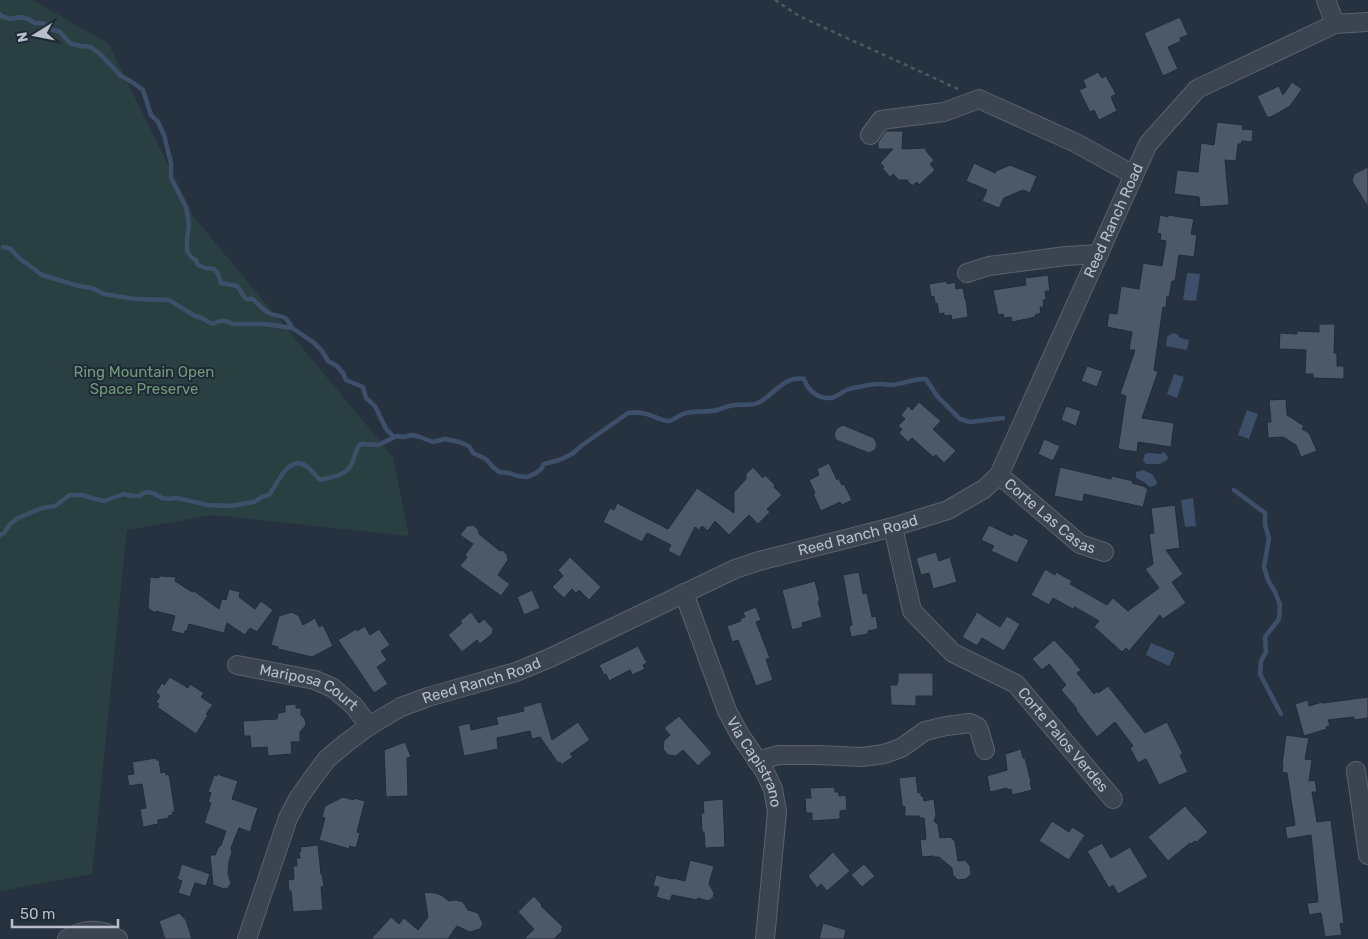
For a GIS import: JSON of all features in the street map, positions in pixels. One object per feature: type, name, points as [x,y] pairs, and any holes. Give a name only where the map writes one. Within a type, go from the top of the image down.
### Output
[{"type":"street","points":[[1326,0],[1335,24]]},
{"type":"street","name":"Reed Ranch Road","points":[[247,939],[288,818],[298,799],[327,760],[369,726],[401,707],[428,697],[516,672],[735,569],[759,561],[893,527],[948,510],[984,489],[999,475],[1148,144],[1197,89],[1335,24],[1368,22]]},
{"type":"street","points":[[870,135],[881,120],[944,112],[979,99],[1076,143],[1134,175]]},
{"type":"street","points":[[967,273],[989,266],[1099,254]]},
{"type":"street","name":"Corte Las Casas","points":[[999,475],[1080,544],[1104,552]]},
{"type":"street","name":"Corte Palos Verdes","points":[[893,527],[912,612],[954,653],[1016,684],[1113,799]]},
{"type":"street","name":"Via Capistrano","points":[[684,593],[727,711],[740,735],[764,770],[773,789],[777,812],[765,939]]},
{"type":"street","name":"Mariposa Court","points":[[237,665],[315,680],[333,688],[354,706],[369,726]]},
{"type":"street","points":[[757,761],[779,755],[862,757],[884,754],[901,748],[925,731],[970,723],[978,727],[985,750]]},
{"type":"street","points":[[1356,771],[1368,856]]},
{"type":"street","points":[[66,939],[83,931],[96,931],[106,933],[118,939]]},
{"type":"path","points":[[775,0],[799,16],[979,99]]},
{"type":"green space","name":"Ring Mountain Open Space Preserve","points":[[0,0],[32,0],[108,43],[194,217],[393,457],[409,536],[213,515],[127,530],[92,874],[0,891]]},
{"type":"water","points":[[1187,273],[1200,274],[1196,301],[1183,300]]},
{"type":"water","points":[[1172,333],[1177,334],[1180,338],[1189,340],[1187,350],[1166,346],[1167,337]]},
{"type":"water","points":[[1174,374],[1184,377],[1177,398],[1167,394]]},
{"type":"water","points":[[1247,410],[1258,414],[1249,439],[1238,435]]},
{"type":"water","points":[[1164,452],[1168,457],[1167,460],[1160,464],[1146,464],[1143,460],[1145,454],[1160,454]]},
{"type":"water","points":[[1143,470],[1152,474],[1157,482],[1156,485],[1150,487],[1136,478],[1136,472]]},
{"type":"water","points":[[1193,498],[1196,526],[1185,527],[1181,500]]},
{"type":"water","points":[[1151,643],[1175,653],[1169,666],[1146,655]]},
{"type":"building","points":[[1180,17],[1188,35],[1180,38],[1181,41],[1168,47],[1178,69],[1163,76],[1144,33]]},
{"type":"building","points":[[1098,72],[1102,78],[1106,76],[1116,94],[1111,97],[1117,111],[1099,120],[1094,110],[1090,112],[1079,90],[1086,87],[1083,80]]},
{"type":"building","points":[[1292,82],[1302,89],[1290,106],[1271,117],[1267,117],[1257,96],[1279,86],[1283,95]]},
{"type":"building","points":[[1217,122],[1243,125],[1242,129],[1253,130],[1252,142],[1242,141],[1241,144],[1238,144],[1236,161],[1225,160],[1229,205],[1200,207],[1199,197],[1174,194],[1177,170],[1198,172],[1201,143],[1214,145]]},
{"type":"building","points":[[886,131],[903,131],[902,149],[926,148],[926,151],[934,160],[930,164],[935,170],[919,185],[917,182],[912,186],[907,180],[899,180],[893,174],[890,177],[882,168],[884,167],[880,163],[893,149],[878,149],[878,142]]},
{"type":"building","points":[[974,163],[995,173],[1010,165],[1037,176],[1030,193],[1023,190],[1004,198],[999,208],[982,201],[987,190],[966,181]]},
{"type":"building","points":[[1368,167],[1368,207],[1352,181],[1354,174]]},
{"type":"building","points":[[1160,215],[1194,219],[1191,234],[1197,235],[1194,257],[1179,255],[1175,281],[1172,281],[1169,297],[1167,296],[1166,308],[1163,307],[1154,370],[1158,372],[1142,418],[1174,423],[1171,447],[1138,442],[1137,452],[1118,449],[1126,396],[1120,394],[1135,350],[1129,350],[1132,332],[1107,327],[1109,313],[1117,314],[1121,286],[1139,289],[1143,263],[1162,266],[1166,241],[1160,240],[1161,234],[1157,233]]},
{"type":"building","points":[[1048,275],[1050,291],[1045,291],[1046,300],[1043,300],[1044,307],[1040,307],[1041,313],[1035,315],[1036,317],[1012,322],[1011,317],[1004,318],[1003,314],[998,315],[993,290],[1026,285],[1025,278]]},
{"type":"building","points":[[947,281],[947,284],[955,282],[956,289],[963,288],[968,317],[952,320],[951,315],[944,316],[944,313],[939,314],[934,296],[931,297],[929,284]]},
{"type":"building","points":[[1319,324],[1335,324],[1334,353],[1337,353],[1337,366],[1344,366],[1344,379],[1313,378],[1313,374],[1305,374],[1306,350],[1279,349],[1280,333],[1297,334],[1297,331],[1319,332]]},
{"type":"building","points":[[1087,366],[1103,371],[1097,387],[1081,381]]},
{"type":"building","points":[[1286,399],[1287,415],[1304,426],[1302,429],[1309,433],[1317,451],[1301,457],[1296,445],[1283,437],[1268,438],[1267,422],[1271,422],[1269,400]]},
{"type":"building","points":[[919,402],[941,421],[933,429],[956,451],[944,463],[936,455],[933,457],[912,438],[908,442],[899,433],[902,429],[898,426],[905,419],[901,415],[908,406],[912,410]]},
{"type":"building","points":[[1066,406],[1081,411],[1076,426],[1061,420]]},
{"type":"building","points":[[843,425],[874,438],[877,444],[875,450],[869,453],[836,440],[834,435],[837,428]]},
{"type":"building","points":[[1044,439],[1060,446],[1053,461],[1038,454]]},
{"type":"building","points":[[829,463],[837,480],[838,477],[842,485],[844,484],[852,500],[842,505],[840,502],[821,511],[809,480],[819,475],[817,469]]},
{"type":"building","points":[[753,467],[763,478],[765,475],[782,495],[767,509],[770,512],[758,524],[749,515],[729,535],[715,521],[708,531],[702,526],[699,530],[695,527],[680,557],[668,551],[671,545],[647,533],[642,542],[603,522],[610,508],[614,510],[617,503],[668,529],[697,488],[734,513],[734,492],[746,479],[746,474]]},
{"type":"building","points":[[1060,467],[1111,479],[1112,476],[1133,481],[1132,483],[1146,487],[1148,488],[1143,507],[1084,494],[1083,502],[1054,496]]},
{"type":"building","points":[[1175,505],[1180,548],[1166,550],[1183,574],[1172,582],[1186,603],[1163,619],[1160,615],[1129,651],[1126,648],[1122,652],[1094,627],[1099,621],[1075,607],[1073,609],[1053,598],[1049,605],[1031,595],[1045,569],[1055,575],[1056,572],[1072,581],[1070,584],[1107,605],[1113,598],[1128,611],[1159,588],[1145,569],[1153,564],[1149,534],[1154,533],[1151,508]]},
{"type":"building","points":[[473,525],[478,529],[479,534],[500,551],[503,550],[507,555],[508,560],[498,575],[510,584],[501,596],[460,566],[473,544],[460,535],[467,526]]},
{"type":"building","points":[[989,525],[1012,536],[1014,533],[1029,540],[1017,563],[991,551],[994,546],[981,540]]},
{"type":"building","points":[[936,552],[939,561],[950,557],[957,582],[933,589],[929,573],[921,575],[916,558]]},
{"type":"building","points":[[570,557],[601,587],[589,600],[579,590],[576,593],[572,589],[564,598],[552,587],[563,576],[558,570]]},
{"type":"building","points":[[859,572],[863,594],[867,593],[872,617],[876,616],[878,629],[868,631],[868,634],[851,637],[849,626],[852,625],[843,575]]},
{"type":"building","points":[[159,576],[176,577],[175,581],[192,592],[194,591],[219,609],[222,599],[226,600],[229,589],[240,592],[239,597],[255,609],[261,601],[273,610],[257,632],[250,628],[245,635],[227,623],[224,633],[189,624],[184,634],[171,631],[175,616],[156,611],[155,613],[148,608],[150,577],[159,578]]},
{"type":"building","points":[[815,581],[822,617],[802,623],[803,627],[792,630],[782,590]]},
{"type":"building","points":[[532,590],[540,608],[524,615],[517,597]]},
{"type":"building","points":[[756,607],[761,620],[756,622],[770,658],[766,659],[773,680],[756,686],[738,640],[732,642],[727,626],[741,621],[740,619],[745,617],[743,612]]},
{"type":"building","points":[[292,612],[299,616],[303,625],[315,618],[319,627],[323,625],[333,646],[312,657],[278,649],[278,647],[271,645],[279,616]]},
{"type":"building","points":[[471,612],[479,623],[484,619],[493,629],[492,634],[480,644],[477,640],[462,652],[448,635]]},
{"type":"building","points":[[977,612],[1000,627],[1007,616],[1020,624],[1004,651],[982,638],[977,646],[962,637]]},
{"type":"building","points":[[365,626],[370,635],[379,629],[390,645],[381,651],[387,660],[377,667],[388,684],[374,693],[338,640]]},
{"type":"building","points":[[1054,640],[1081,670],[1077,673],[1094,694],[1108,686],[1145,733],[1167,722],[1183,754],[1180,755],[1188,772],[1159,785],[1146,759],[1138,763],[1130,748],[1133,746],[1115,722],[1097,737],[1061,690],[1066,685],[1049,664],[1042,670],[1032,659]]},
{"type":"building","points":[[638,646],[647,663],[643,665],[645,669],[632,675],[630,670],[609,681],[599,665]]},
{"type":"building","points":[[898,673],[933,673],[933,696],[916,696],[916,706],[891,705],[890,685],[897,685]]},
{"type":"building","points":[[170,677],[188,688],[190,684],[204,693],[201,697],[213,705],[196,734],[157,707],[159,704],[156,702],[160,696],[156,692],[162,683],[164,685]]},
{"type":"building","points":[[1368,697],[1368,718],[1354,720],[1354,717],[1328,720],[1330,726],[1326,727],[1327,729],[1304,736],[1295,704],[1308,700],[1309,706],[1322,702]]},
{"type":"building","points":[[541,702],[552,740],[578,722],[590,740],[570,754],[573,757],[561,765],[540,737],[532,739],[530,731],[497,738],[498,749],[464,756],[458,726],[470,723],[471,730],[498,724],[496,717],[524,711],[523,707]]},
{"type":"building","points":[[296,704],[296,708],[301,708],[301,715],[305,719],[306,725],[300,732],[300,742],[291,742],[292,754],[268,756],[267,747],[251,748],[250,736],[244,736],[243,721],[277,719],[278,713],[285,712],[285,705]]},
{"type":"building","points":[[679,716],[712,753],[698,766],[683,750],[676,756],[668,755],[663,749],[664,741],[670,735],[664,728]]},
{"type":"building","points":[[1286,735],[1309,738],[1305,759],[1312,760],[1309,781],[1315,780],[1317,792],[1312,792],[1317,822],[1331,820],[1344,923],[1340,924],[1342,935],[1325,937],[1321,913],[1309,915],[1307,903],[1318,902],[1311,835],[1287,839],[1285,827],[1295,825],[1287,773],[1282,772]]},
{"type":"building","points":[[405,742],[411,757],[407,758],[408,796],[386,797],[384,750]]},
{"type":"building","points":[[1021,749],[1023,758],[1025,758],[1032,790],[1012,795],[1011,789],[1007,790],[1007,788],[990,792],[987,776],[1007,770],[1005,754]]},
{"type":"building","points":[[156,758],[156,760],[159,760],[161,773],[166,772],[166,775],[169,774],[175,812],[172,812],[173,815],[168,816],[169,818],[158,820],[158,824],[143,827],[140,809],[146,808],[142,784],[129,786],[127,775],[134,774],[132,762]]},
{"type":"building","points":[[217,774],[238,781],[232,799],[258,808],[250,832],[239,828],[231,848],[232,852],[229,861],[228,874],[231,883],[228,888],[224,889],[213,885],[210,855],[215,855],[226,831],[204,823],[211,803],[208,802],[211,793],[208,792],[214,775],[217,776]]},
{"type":"building","points":[[916,776],[918,793],[921,792],[924,801],[934,799],[936,816],[934,821],[938,825],[940,838],[950,837],[955,841],[958,861],[965,860],[970,866],[971,874],[966,879],[958,880],[953,875],[952,868],[939,857],[922,857],[920,840],[926,839],[924,818],[905,816],[899,778]]},
{"type":"building","points":[[835,787],[835,792],[839,792],[839,796],[846,795],[847,810],[840,811],[840,819],[812,821],[812,813],[806,813],[805,798],[811,798],[810,788]]},
{"type":"building","points":[[343,797],[365,801],[357,832],[360,833],[356,848],[350,846],[349,849],[319,840],[325,818],[322,817],[325,806]]},
{"type":"building","points":[[723,799],[725,847],[705,848],[701,813],[704,813],[703,801]]},
{"type":"building","points":[[1185,806],[1208,832],[1197,842],[1190,843],[1168,861],[1148,837]]},
{"type":"building","points":[[1052,821],[1069,832],[1072,827],[1085,835],[1069,860],[1039,841]]},
{"type":"building","points":[[1102,843],[1111,858],[1130,847],[1148,877],[1118,894],[1113,885],[1109,888],[1087,851]]},
{"type":"building","points":[[318,845],[324,886],[321,887],[323,910],[293,912],[288,880],[294,879],[293,866],[297,866],[296,858],[300,858],[300,847]]},
{"type":"building","points":[[833,852],[850,871],[827,891],[821,884],[817,888],[808,876]]},
{"type":"building","points":[[690,860],[714,866],[709,884],[714,893],[713,898],[708,901],[672,895],[670,901],[656,897],[659,887],[653,886],[656,875],[685,881]]},
{"type":"building","points":[[182,864],[210,874],[206,886],[195,883],[190,897],[178,893],[182,881],[177,879]]},
{"type":"building","points":[[864,864],[875,876],[862,887],[851,875]]},
{"type":"building","points":[[424,892],[441,895],[449,901],[463,902],[468,910],[478,913],[483,924],[480,929],[470,932],[457,926],[448,939],[371,939],[391,917],[399,924],[404,918],[418,930],[428,917]]},
{"type":"building","points":[[534,896],[541,906],[563,927],[561,929],[563,930],[554,939],[524,939],[534,929],[518,912]]},
{"type":"building","points":[[179,913],[186,920],[192,939],[165,939],[159,921]]},
{"type":"building","points":[[823,923],[846,930],[844,939],[819,939]]},
{"type":"waterway","points":[[0,14],[10,19],[21,17],[35,23],[43,23],[48,28],[60,32],[70,43],[91,47],[121,76],[143,90],[151,115],[158,122],[164,135],[171,163],[171,178],[186,207],[189,224],[187,251],[196,260],[198,265],[214,269],[221,283],[237,286],[246,299],[253,299],[267,312],[285,318],[292,328]]},
{"type":"waterway","points":[[3,247],[11,249],[19,258],[42,275],[92,288],[104,294],[135,299],[169,300],[212,324],[226,321],[232,324],[264,324],[292,328],[313,342],[328,361],[337,366],[346,380],[363,387],[366,398],[375,406],[386,429],[394,437]]},
{"type":"waterway","points":[[0,535],[18,518],[42,508],[55,506],[70,495],[82,495],[104,501],[124,494],[139,496],[146,492],[153,493],[162,498],[177,498],[208,505],[230,506],[254,502],[269,495],[282,474],[291,465],[296,463],[305,465],[320,480],[347,470],[350,467],[356,450],[361,444],[378,445],[397,436],[412,435],[433,442],[445,439],[459,442],[469,446],[473,453],[486,459],[499,472],[527,477],[536,473],[544,464],[572,454],[628,413],[644,413],[669,421],[687,413],[713,411],[732,405],[755,404],[790,380],[797,379],[804,379],[811,391],[818,396],[826,398],[831,398],[847,390],[860,387],[876,384],[901,384],[917,379],[926,379],[937,396],[960,419],[970,422],[1003,418]]},
{"type":"waterway","points":[[1234,490],[1265,513],[1265,525],[1269,538],[1264,567],[1280,605],[1279,619],[1265,637],[1266,652],[1261,661],[1260,674],[1281,714]]}]
